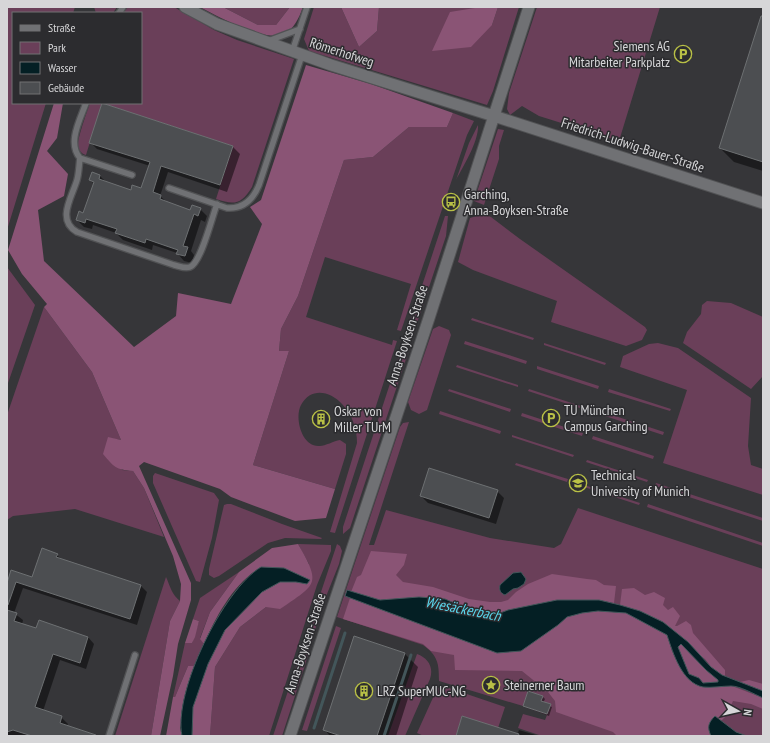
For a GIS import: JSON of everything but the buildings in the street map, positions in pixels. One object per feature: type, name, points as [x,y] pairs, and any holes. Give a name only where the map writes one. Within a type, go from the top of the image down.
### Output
[{"type":"street","name":"Römerhofweg","points":[[185,7],[217,24],[265,42],[494,116]]},
{"type":"street","name":"Anna-Boyksen-Straße","points":[[290,736],[427,325],[528,8]]},
{"type":"street","name":"Friedrich-Ludwig-Bauer-Straße","points":[[494,116],[763,203]]},
{"type":"lane","points":[[168,188],[232,208],[242,206],[248,202],[257,191],[297,53],[300,29],[307,7]]},
{"type":"lane","points":[[265,42],[300,29]]},
{"type":"lane","points":[[86,104],[74,139],[73,146],[75,153],[80,158],[132,175]]},
{"type":"lane","points":[[80,158],[77,179],[66,214],[69,226],[77,232],[174,265],[189,267],[198,260],[217,204]]},
{"type":"lane","points":[[109,736],[135,655]]},
{"type":"green space","points":[[7,7],[75,7],[73,12],[12,12],[12,104],[46,104],[7,230]]},
{"type":"green space","points":[[94,7],[117,7],[114,12],[96,12]]},
{"type":"green space","points":[[128,7],[174,7],[214,30],[237,40],[294,59],[252,187],[241,200],[232,203],[216,199],[233,146],[105,104],[142,104],[142,12],[124,12]]},
{"type":"green space","points":[[223,7],[290,7],[276,25],[258,25]]},
{"type":"green space","points":[[314,7],[341,7],[359,47],[377,31],[379,7],[481,7],[492,25],[498,7],[519,7],[493,91],[487,105],[309,51],[304,39]]},
{"type":"green space","points":[[537,7],[660,7],[619,141],[539,116],[522,106],[510,115],[507,109],[509,93]]},
{"type":"green space","points":[[90,104],[102,104],[86,155],[80,151],[78,146]]},
{"type":"green space","points":[[453,113],[474,121],[467,135],[401,331],[397,330],[411,284],[325,257],[306,317],[392,345],[393,340],[397,341],[335,533],[330,532],[357,443],[355,427],[351,417],[346,408],[337,400],[332,396],[321,393],[310,395],[301,405],[298,417],[301,431],[308,442],[314,445],[322,446],[340,440],[346,444],[346,454],[335,489],[253,465],[289,351],[279,351],[281,329],[298,296],[344,160],[373,157],[409,127],[447,127]]},
{"type":"green space","points":[[478,125],[474,145],[456,180],[469,143]]},
{"type":"green space","points":[[498,129],[504,130],[499,146],[499,159],[484,205],[474,201]]},
{"type":"green space","points":[[483,214],[491,217],[645,327],[647,330],[642,340],[626,346],[551,322],[557,301],[473,270],[458,262],[470,218]]},
{"type":"green space","points":[[445,216],[448,216],[446,236],[414,332],[410,334],[407,331]]},
{"type":"green space","points":[[7,267],[35,305],[7,386]]},
{"type":"green space","points":[[707,301],[731,303],[763,317],[763,376],[751,389],[683,343],[687,332],[701,314],[702,305]]},
{"type":"green space","points":[[44,307],[92,372],[121,440],[108,438],[122,470],[133,471],[144,488],[164,537],[75,509],[13,516],[7,520],[7,415]]},
{"type":"green space","points":[[472,318],[534,338],[533,340],[471,320]]},
{"type":"green space","points":[[439,326],[449,330],[451,335],[427,410],[419,414],[411,410],[408,402],[433,329]]},
{"type":"green space","points":[[465,341],[527,361],[526,364],[464,344]]},
{"type":"green space","points":[[544,343],[606,363],[605,365],[544,345]]},
{"type":"green space","points":[[658,343],[678,348],[751,398],[748,446],[751,465],[763,469],[763,495],[663,463],[687,390],[620,367],[623,356],[649,344]]},
{"type":"green space","points":[[402,347],[407,347],[407,356],[350,528],[343,534],[343,527]]},
{"type":"green space","points":[[457,365],[518,385],[518,387],[456,367]]},
{"type":"green space","points":[[537,366],[599,386],[598,389],[537,369]]},
{"type":"green space","points":[[449,389],[511,409],[510,412],[448,391]]},
{"type":"green space","points":[[529,389],[590,409],[589,411],[528,391]]},
{"type":"green space","points":[[609,389],[671,409],[670,411],[608,392]]},
{"type":"green space","points":[[440,411],[501,431],[500,434],[439,414]]},
{"type":"green space","points":[[603,412],[664,432],[663,435],[602,415]]},
{"type":"green space","points":[[522,413],[583,433],[582,436],[521,416]]},
{"type":"green space","points":[[409,422],[369,545],[374,545],[386,510],[490,538],[554,548],[561,544],[578,508],[763,569],[763,736],[542,736],[518,728],[523,714],[545,720],[547,715],[523,706],[439,681],[437,660],[435,656],[423,645],[337,617],[400,427],[403,423]]},
{"type":"green space","points":[[512,435],[574,455],[573,457],[512,437]]},
{"type":"green space","points":[[593,436],[654,456],[653,459],[592,439]]},
{"type":"green space","points":[[587,460],[648,480],[647,482],[586,462]]},
{"type":"green space","points":[[516,463],[568,479],[567,482],[515,465]]},
{"type":"green space","points":[[155,473],[214,493],[219,500],[212,538],[200,582],[196,581],[153,483],[153,476]]},
{"type":"green space","points":[[578,483],[640,503],[639,505],[578,485]]},
{"type":"green space","points":[[656,483],[763,518],[763,521],[655,486]]},
{"type":"green space","points":[[231,504],[322,538],[285,538],[268,543],[214,578],[209,575],[209,569],[224,505]]},
{"type":"green space","points":[[648,504],[763,543],[763,546],[647,507]]},
{"type":"green space","points":[[298,544],[331,545],[331,551],[317,585],[269,736],[210,736],[215,667],[240,627],[266,607],[309,564]]},
{"type":"green space","points":[[337,544],[340,546],[342,551],[339,564],[321,609],[282,736],[273,736]]},
{"type":"green space","points":[[239,572],[210,612],[200,638],[204,644],[195,666],[188,666],[175,697],[173,697],[185,643],[192,643],[199,621],[193,619],[200,598]]},
{"type":"green space","points":[[166,577],[173,593],[180,601],[170,621],[151,736],[115,736]]},
{"type":"green space","points":[[336,626],[341,628],[307,731],[302,730]]},
{"type":"green space","points":[[417,654],[424,658],[431,667],[430,679],[405,736],[388,736]]},
{"type":"green space","points":[[441,687],[449,688],[505,707],[498,728],[462,716],[456,736],[424,736],[417,733],[436,691]]},
{"type":"shaded area","points":[[200,7],[223,7],[258,25],[276,25],[290,7],[303,7],[298,19],[291,29],[284,34],[276,36],[254,32]]},
{"type":"shaded area","points":[[341,7],[379,7],[377,31],[359,47]]},
{"type":"shaded area","points":[[481,7],[498,7],[492,25],[471,47],[432,51],[450,12]]},
{"type":"shaded area","points":[[306,65],[371,84],[453,113],[447,127],[409,127],[373,157],[344,160],[298,296],[281,329],[279,351],[289,351],[253,465],[335,489],[326,518],[295,521],[231,497],[220,489],[144,462],[139,466],[191,583],[191,600],[178,644],[173,676],[160,736],[151,736],[170,621],[180,601],[181,584],[173,556],[144,488],[133,471],[116,467],[103,454],[108,437],[121,440],[92,372],[44,307],[47,304],[22,274],[8,250],[54,104],[63,104],[57,138],[47,151],[68,174],[64,196],[38,210],[44,261],[134,347],[176,316],[178,293],[231,304],[262,224],[250,207],[261,200]]},
{"type":"shaded area","points":[[298,544],[310,568],[312,582],[301,594],[280,609],[266,607],[240,627],[215,667],[210,736],[192,736],[193,707],[208,664],[225,630],[262,592],[280,582],[307,584],[261,567],[242,582],[234,591],[214,622],[204,644],[200,639],[210,612],[239,572],[272,548]]},
{"type":"shaded area","points":[[371,551],[407,554],[404,565],[396,575],[403,582],[433,587],[469,599],[490,602],[501,602],[508,600],[516,592],[528,584],[552,574],[596,580],[604,585],[616,586],[614,603],[599,600],[557,600],[508,610],[495,615],[477,613],[445,599],[419,597],[380,600],[351,592],[357,577],[361,575]]},
{"type":"shaded area","points":[[634,588],[645,595],[654,592],[665,598],[663,605],[668,610],[673,607],[680,616],[675,626],[686,621],[691,625],[693,633],[725,670],[725,677],[711,667],[705,659],[640,611],[620,605],[622,589]]},
{"type":"shaded area","points":[[350,598],[497,653],[558,625],[567,617],[598,611],[626,613],[667,635],[672,651],[683,672],[702,687],[732,686],[763,698],[763,709],[751,704],[733,701],[727,715],[721,721],[715,716],[708,727],[711,736],[617,736],[613,732],[556,712],[555,701],[548,692],[522,671],[455,670],[454,655],[431,651],[423,644],[343,619]]},
{"type":"shaded area","points":[[193,619],[199,621],[195,637],[192,643],[185,643]]},
{"type":"shaded area","points":[[681,644],[706,670],[719,680],[718,682],[703,683],[699,678],[689,674],[678,647]]},
{"type":"shaded area","points":[[188,666],[195,666],[188,684],[180,728],[182,736],[166,736],[173,697],[175,697]]},
{"type":"shaded area","points":[[749,680],[763,684],[763,691],[740,682]]},
{"type":"water","points":[[261,567],[284,568],[310,580],[307,584],[280,582],[262,592],[225,630],[208,664],[193,707],[192,736],[182,736],[181,717],[185,694],[193,669],[204,644],[231,597],[246,579]]},
{"type":"water","points":[[521,572],[526,579],[524,584],[505,595],[502,593],[500,590],[500,585],[513,573]]},
{"type":"water","name":"Wiesäckerbach","points":[[347,590],[380,600],[419,597],[445,599],[477,613],[495,615],[508,610],[557,600],[599,600],[620,605],[640,611],[663,622],[688,642],[711,667],[722,675],[763,691],[763,698],[735,686],[703,687],[689,680],[675,658],[667,635],[626,613],[598,611],[567,617],[521,651],[497,653],[345,596]],"holes":[[[681,644],[706,670],[718,680],[718,682],[703,683],[699,678],[689,674],[678,647]]]},
{"type":"water","points":[[715,716],[736,732],[747,736],[711,736],[709,725]]},
{"type":"waterway","points":[[314,728],[345,633]]},
{"type":"waterway","points":[[384,736],[411,655]]},
{"type":"place","name":"Siemens AG Mitarbeiter Parkplatz","points":[[683,54]]},
{"type":"place","name":"Garching, Anna-Boyksen-Straße","points":[[451,202]]},
{"type":"place","name":"TU München Campus Garching","points":[[551,418]]},
{"type":"place","name":"Oskar von Miller TUrM","points":[[321,419]]},
{"type":"place","name":"Technical University of Munich","points":[[578,483]]},
{"type":"place","name":"Steinerner Baum","points":[[491,685]]},
{"type":"place","name":"LRZ SuperMUC-NG","points":[[364,691]]}]
